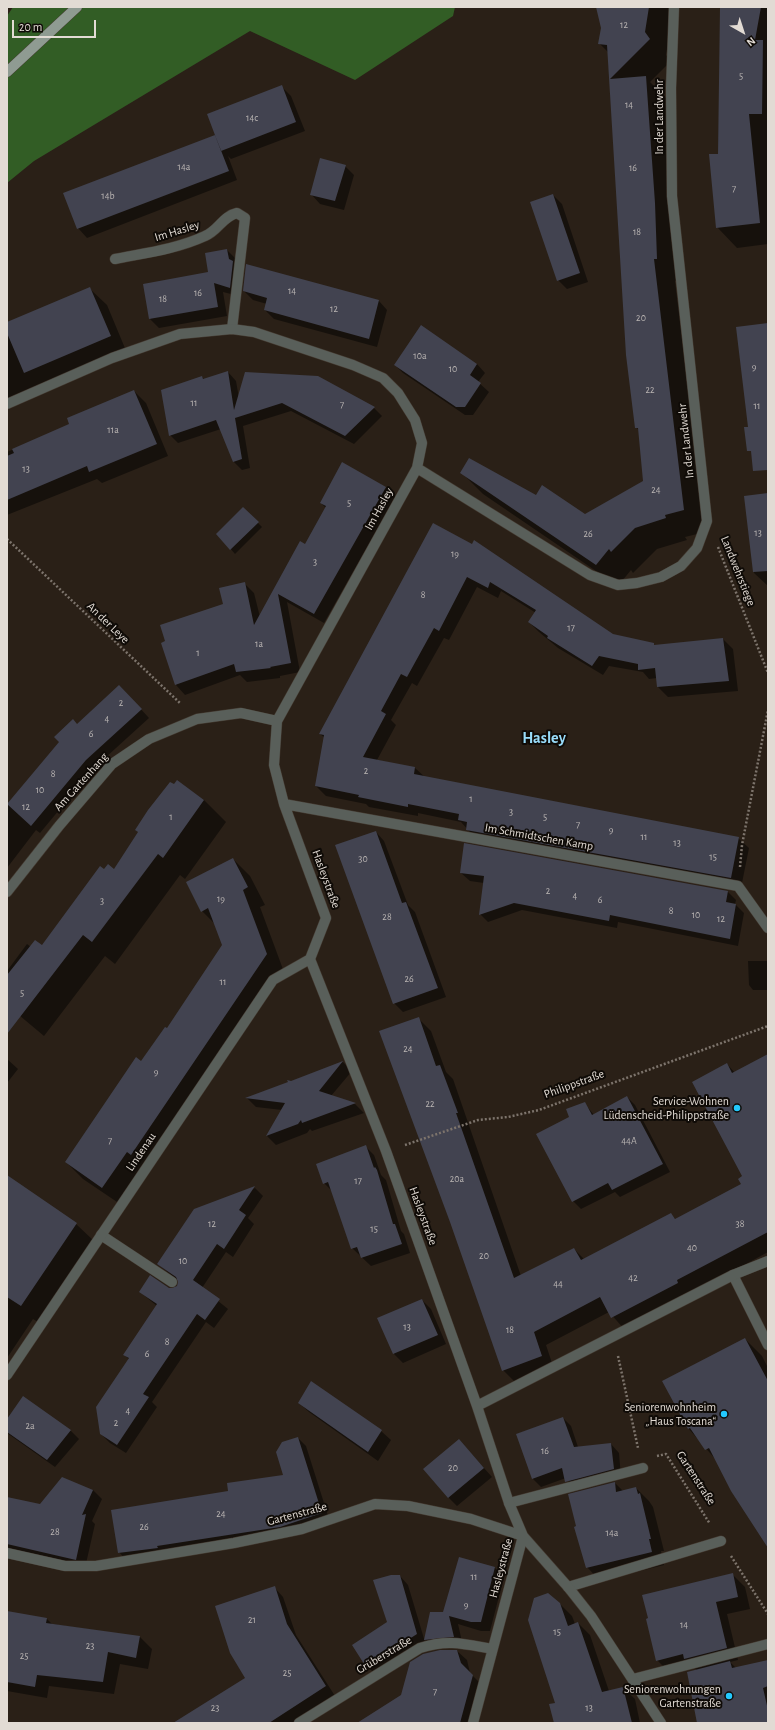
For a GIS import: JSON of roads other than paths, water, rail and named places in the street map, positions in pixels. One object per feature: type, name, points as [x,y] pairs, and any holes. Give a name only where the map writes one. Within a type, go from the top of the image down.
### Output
[{"type":"main road","points":[[7,72],[77,7]]},
{"type":"street","name":"In der Landwehr","points":[[417,468],[590,575],[618,585],[637,584],[662,577],[681,566],[697,548],[707,521],[672,196],[671,88],[674,7]]},
{"type":"street","name":"Im Hasley","points":[[115,259],[164,250],[207,236],[229,215],[237,213],[245,218],[232,329]]},
{"type":"street","name":"Im Hasley","points":[[7,404],[112,358],[180,334],[232,329],[254,332],[353,365],[383,378],[398,393],[415,420],[422,443],[417,468],[277,721]]},
{"type":"street","name":"Am Gartenhang","points":[[7,892],[59,826],[112,764],[149,739],[198,719],[241,712],[277,721]]},
{"type":"street","name":"Hasleystraße","points":[[277,721],[274,765],[284,804],[326,918],[310,959],[386,1151],[477,1406],[509,1503],[523,1536],[473,1723]]},
{"type":"street","name":"Im Schmidtschen Kamp","points":[[284,804],[738,886],[768,928]]},
{"type":"street","name":"Lindenau","points":[[7,1375],[273,980],[310,959]]},
{"type":"street","points":[[101,1235],[172,1282]]},
{"type":"street","points":[[477,1406],[733,1275],[768,1262]]},
{"type":"street","points":[[733,1275],[768,1345]]},
{"type":"street","points":[[509,1503],[643,1468]]},
{"type":"street","name":"Gartenstraße","points":[[7,1553],[65,1566],[96,1566],[234,1543],[302,1529],[375,1504],[408,1506],[471,1518],[523,1536],[568,1587],[591,1616],[661,1723]]},
{"type":"street","points":[[568,1587],[721,1541]]},
{"type":"street","name":"Grüberstraße","points":[[299,1723],[420,1648],[434,1643],[450,1641],[492,1649]]},
{"type":"street","points":[[633,1679],[768,1644]]},
{"type":"place","name":"Service-Wohnen Lüdenscheid-Philippstraße","points":[[737,1108]]},
{"type":"place","name":"Seniorenwohnheim „Haus Toscana“","points":[[724,1414]]},
{"type":"place","name":"Seniorenwohnungen Gartenstraße","points":[[729,1696]]},
{"type":"district","name":"Hasley","points":[[544,738]]}]
